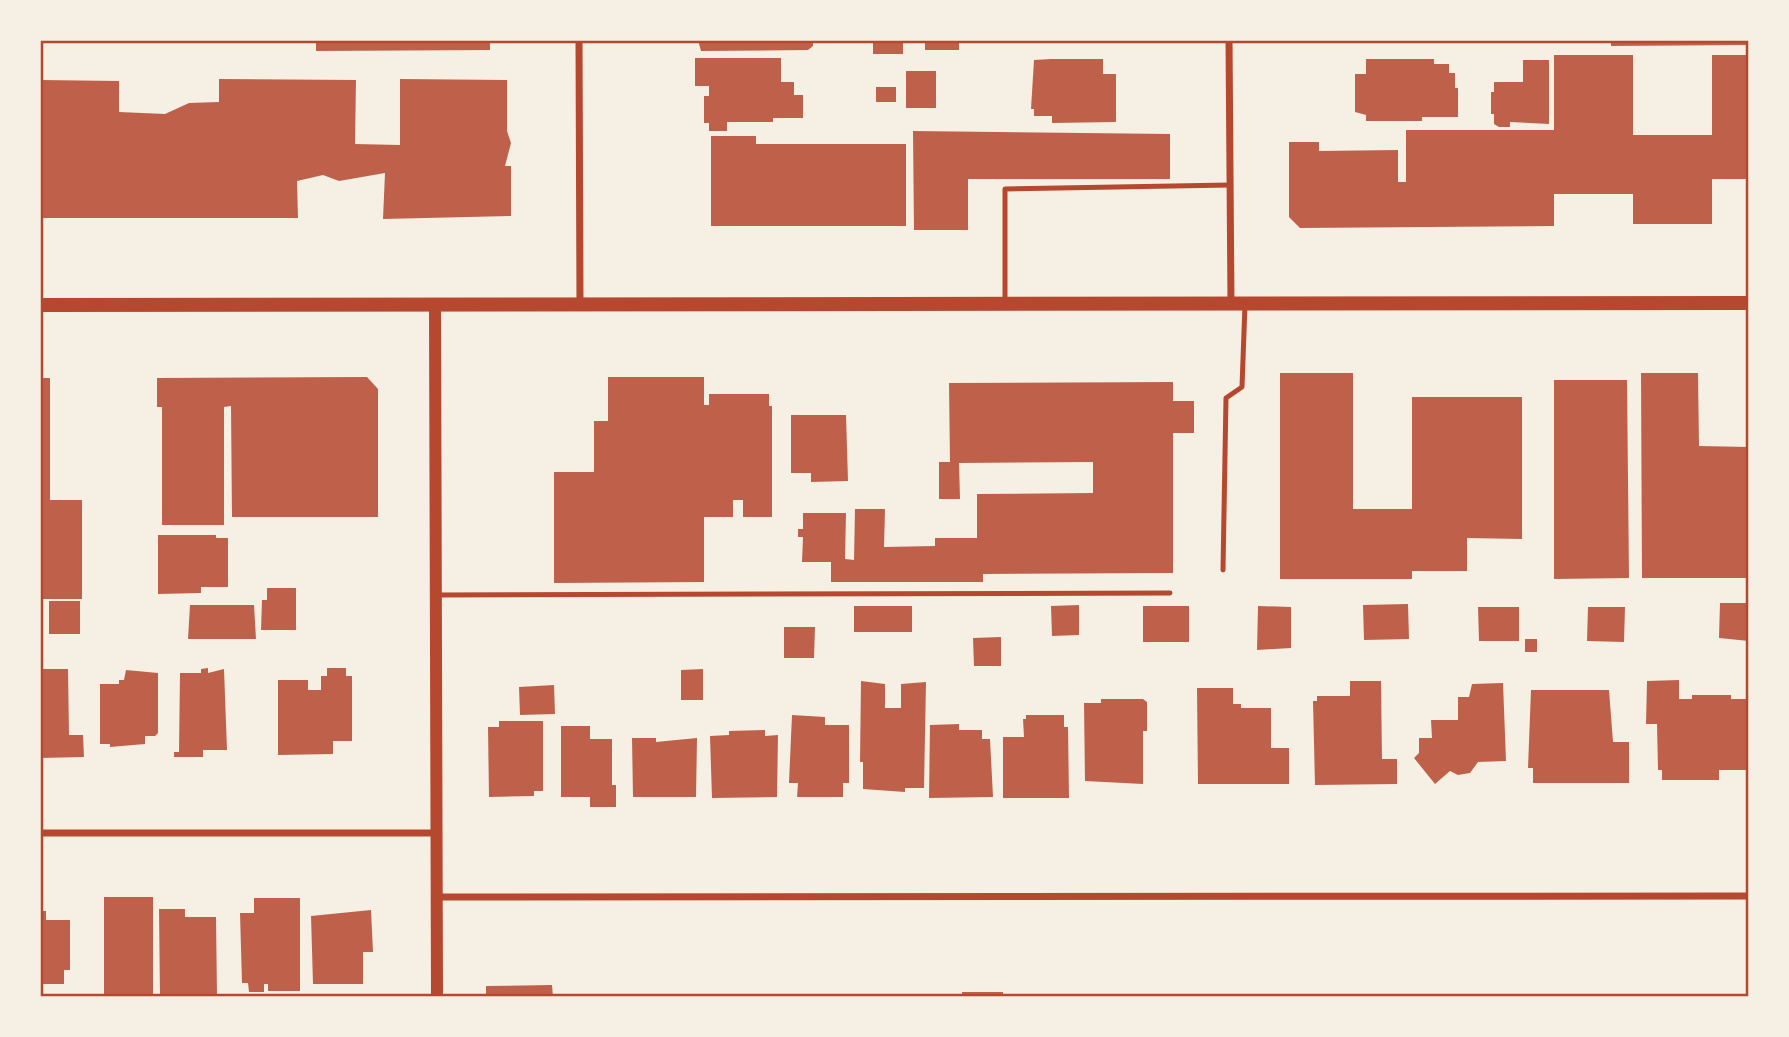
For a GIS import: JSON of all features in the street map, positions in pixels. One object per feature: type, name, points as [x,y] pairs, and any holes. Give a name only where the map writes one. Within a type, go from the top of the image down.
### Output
[{"type":"main road","points":[[40,305],[1749,303]]},
{"type":"street","points":[[579,40],[580,306]]},
{"type":"street","points":[[1229,40],[1230,185],[1238,304]]},
{"type":"street","points":[[435,306],[437,997]]},
{"type":"street","points":[[40,833],[436,833]]},
{"type":"street","points":[[437,897],[1749,896]]},
{"type":"lane","points":[[1005,305],[1005,189],[1230,185]]},
{"type":"lane","points":[[1223,570],[1226,398],[1242,387],[1238,304]]},
{"type":"lane","points":[[436,595],[1170,593]]},
{"type":"building","points":[[316,40],[490,40],[490,50],[316,51]]},
{"type":"building","points":[[698,40],[813,40],[813,46],[808,50],[701,51]]},
{"type":"building","points":[[873,40],[903,40],[903,54],[873,54]]},
{"type":"building","points":[[925,40],[959,40],[959,50],[925,50]]},
{"type":"building","points":[[1369,40],[1493,40],[1493,43],[1369,43]]},
{"type":"building","points":[[1611,40],[1749,40],[1749,45],[1611,46]]},
{"type":"building","points":[[1554,55],[1633,55],[1633,135],[1712,135],[1712,55],[1749,55],[1749,179],[1712,179],[1712,224],[1633,224],[1633,194],[1554,194],[1554,226],[1300,228],[1289,217],[1289,142],[1319,142],[1319,151],[1398,150],[1398,182],[1406,182],[1406,130],[1554,130]]},
{"type":"building","points":[[695,58],[781,58],[781,82],[794,82],[794,95],[803,95],[803,118],[773,118],[773,122],[727,122],[727,131],[709,131],[709,123],[704,123],[704,96],[709,96],[709,86],[695,86]]},
{"type":"building","points":[[1103,59],[1103,74],[1116,74],[1116,122],[1052,123],[1052,116],[1034,116],[1034,109],[1031,109],[1034,60]]},
{"type":"building","points":[[1366,59],[1434,59],[1434,64],[1449,64],[1449,73],[1455,73],[1455,88],[1458,88],[1458,117],[1422,117],[1422,121],[1366,121],[1366,115],[1355,112],[1355,74],[1366,74]]},
{"type":"building","points":[[1523,60],[1549,60],[1549,124],[1510,122],[1510,127],[1499,127],[1494,124],[1494,114],[1491,114],[1494,82],[1523,82]]},
{"type":"building","points":[[906,71],[936,71],[936,108],[906,108]]},
{"type":"building","points":[[219,79],[356,80],[355,144],[400,145],[400,79],[507,80],[507,131],[511,143],[505,166],[511,166],[511,216],[383,219],[385,173],[339,181],[323,175],[297,181],[298,218],[40,218],[40,80],[119,81],[119,112],[165,114],[189,103],[219,102]]},
{"type":"building","points":[[876,87],[896,87],[896,102],[876,102]]},
{"type":"building","points":[[913,131],[1170,134],[1170,179],[968,179],[968,230],[914,230]]},
{"type":"building","points":[[711,136],[756,136],[756,144],[906,144],[906,226],[711,226]]},
{"type":"building","points":[[1280,373],[1353,373],[1353,509],[1412,509],[1412,397],[1522,397],[1522,539],[1467,538],[1467,571],[1412,571],[1412,579],[1280,579]]},
{"type":"building","points":[[1641,373],[1698,373],[1699,446],[1749,447],[1749,578],[1642,578]]},
{"type":"building","points":[[367,377],[378,389],[378,517],[232,517],[231,406],[224,407],[224,525],[162,525],[162,407],[157,407],[157,378]]},
{"type":"building","points":[[608,377],[704,377],[704,405],[709,405],[709,394],[769,394],[769,406],[772,406],[772,517],[743,517],[743,500],[733,500],[733,517],[704,517],[704,582],[554,583],[554,472],[594,472],[594,421],[608,421]]},
{"type":"building","points":[[40,378],[50,378],[50,500],[82,500],[82,599],[40,599]]},
{"type":"building","points":[[1554,380],[1627,380],[1629,578],[1554,579]]},
{"type":"building","points":[[1173,382],[1173,401],[1194,401],[1194,433],[1173,433],[1173,573],[983,574],[983,582],[831,582],[831,562],[802,562],[803,537],[798,537],[798,529],[803,529],[803,513],[846,513],[845,559],[854,560],[855,509],[885,509],[884,547],[935,546],[935,538],[977,538],[977,494],[1093,493],[1093,462],[959,463],[960,499],[939,499],[939,462],[950,462],[949,383]]},
{"type":"building","points":[[791,415],[846,415],[848,481],[811,482],[811,473],[791,473]]},
{"type":"building","points":[[158,535],[216,535],[216,538],[228,538],[228,587],[201,587],[201,593],[158,594]]},
{"type":"building","points":[[267,588],[296,588],[296,630],[261,630],[262,600],[267,600]]},
{"type":"building","points":[[49,601],[80,601],[80,634],[49,634]]},
{"type":"building","points":[[1720,603],[1749,603],[1749,641],[1719,638]]},
{"type":"building","points":[[1408,604],[1409,639],[1364,640],[1363,605]]},
{"type":"building","points":[[190,605],[254,605],[256,639],[188,639]]},
{"type":"building","points":[[1079,605],[1079,635],[1052,636],[1051,606]]},
{"type":"building","points":[[854,606],[912,606],[912,632],[854,632]]},
{"type":"building","points":[[1143,606],[1189,606],[1189,642],[1143,642]]},
{"type":"building","points":[[1258,606],[1291,607],[1291,648],[1257,650]]},
{"type":"building","points":[[1478,607],[1519,607],[1519,641],[1479,641]]},
{"type":"building","points":[[1588,607],[1625,607],[1624,642],[1587,641]]},
{"type":"building","points":[[784,627],[815,627],[814,658],[784,658]]},
{"type":"building","points":[[1001,637],[1001,666],[974,666],[973,638]]},
{"type":"building","points":[[1525,639],[1537,639],[1537,652],[1525,652]]},
{"type":"building","points":[[208,668],[208,673],[224,669],[227,750],[203,750],[203,757],[174,757],[174,752],[179,752],[180,673],[201,673],[201,669]]},
{"type":"building","points":[[327,668],[346,668],[346,676],[352,676],[352,741],[333,741],[333,754],[278,755],[278,680],[308,680],[308,690],[321,690],[321,676],[327,676]]},
{"type":"building","points":[[40,669],[68,669],[69,735],[83,735],[84,757],[40,758]]},
{"type":"building","points":[[703,669],[703,700],[681,700],[681,670]]},
{"type":"building","points":[[126,670],[158,673],[158,733],[155,736],[145,736],[145,744],[110,747],[110,744],[100,744],[100,684],[119,684],[119,680],[124,680]]},
{"type":"building","points":[[1679,680],[1679,699],[1692,699],[1692,695],[1731,695],[1731,699],[1746,699],[1748,770],[1719,770],[1719,780],[1662,780],[1662,770],[1658,770],[1657,724],[1646,724],[1647,681]]},
{"type":"building","points":[[861,681],[885,684],[885,708],[901,708],[901,684],[926,682],[924,788],[905,788],[905,792],[863,789],[863,762],[860,762]]},
{"type":"building","points":[[1350,681],[1381,681],[1382,759],[1397,759],[1397,784],[1315,785],[1313,701],[1317,701],[1317,696],[1350,696]]},
{"type":"building","points":[[1503,683],[1506,761],[1478,762],[1470,773],[1458,775],[1450,771],[1435,784],[1414,758],[1419,753],[1419,738],[1432,738],[1431,720],[1458,720],[1458,697],[1469,697],[1472,684]]},
{"type":"building","points":[[554,685],[555,714],[520,715],[519,687]]},
{"type":"building","points":[[1197,688],[1233,688],[1233,704],[1241,704],[1241,708],[1271,708],[1271,748],[1289,748],[1289,784],[1198,784]]},
{"type":"building","points":[[1531,690],[1609,690],[1613,742],[1629,742],[1629,783],[1533,783],[1533,768],[1528,768]]},
{"type":"building","points":[[1101,699],[1143,699],[1147,702],[1147,731],[1143,731],[1143,784],[1085,781],[1084,703],[1101,703]]},
{"type":"building","points":[[792,715],[825,717],[825,725],[849,725],[849,783],[843,783],[843,797],[797,797],[798,783],[789,783]]},
{"type":"building","points":[[1026,715],[1064,715],[1064,727],[1068,727],[1069,798],[1003,798],[1003,737],[1024,737],[1023,719],[1026,719]]},
{"type":"building","points":[[499,721],[543,721],[543,791],[534,791],[534,796],[489,797],[488,727],[499,727]]},
{"type":"building","points":[[959,724],[959,730],[982,730],[982,739],[990,739],[993,797],[929,798],[930,725]]},
{"type":"building","points":[[561,726],[590,726],[590,739],[612,739],[612,785],[616,785],[616,807],[590,807],[590,797],[561,797]]},
{"type":"building","points":[[765,730],[765,736],[778,735],[777,797],[712,798],[710,736],[729,735],[729,731]]},
{"type":"building","points":[[632,738],[656,738],[656,742],[697,738],[696,797],[633,797]]},
{"type":"building","points":[[104,897],[153,897],[153,997],[104,997]]},
{"type":"building","points":[[254,898],[300,898],[300,991],[268,991],[268,984],[264,984],[264,992],[249,992],[248,983],[242,983],[240,913],[254,913]]},
{"type":"building","points":[[159,909],[185,909],[185,917],[216,917],[217,997],[160,997]]},
{"type":"building","points":[[371,910],[373,952],[363,952],[363,984],[313,984],[311,916]]},
{"type":"building","points":[[40,911],[46,911],[46,920],[70,920],[70,970],[64,970],[64,984],[40,984]]},
{"type":"building","points":[[552,985],[553,997],[486,996],[486,986]]},
{"type":"building","points":[[962,992],[1003,992],[1003,997],[962,997]]}]
